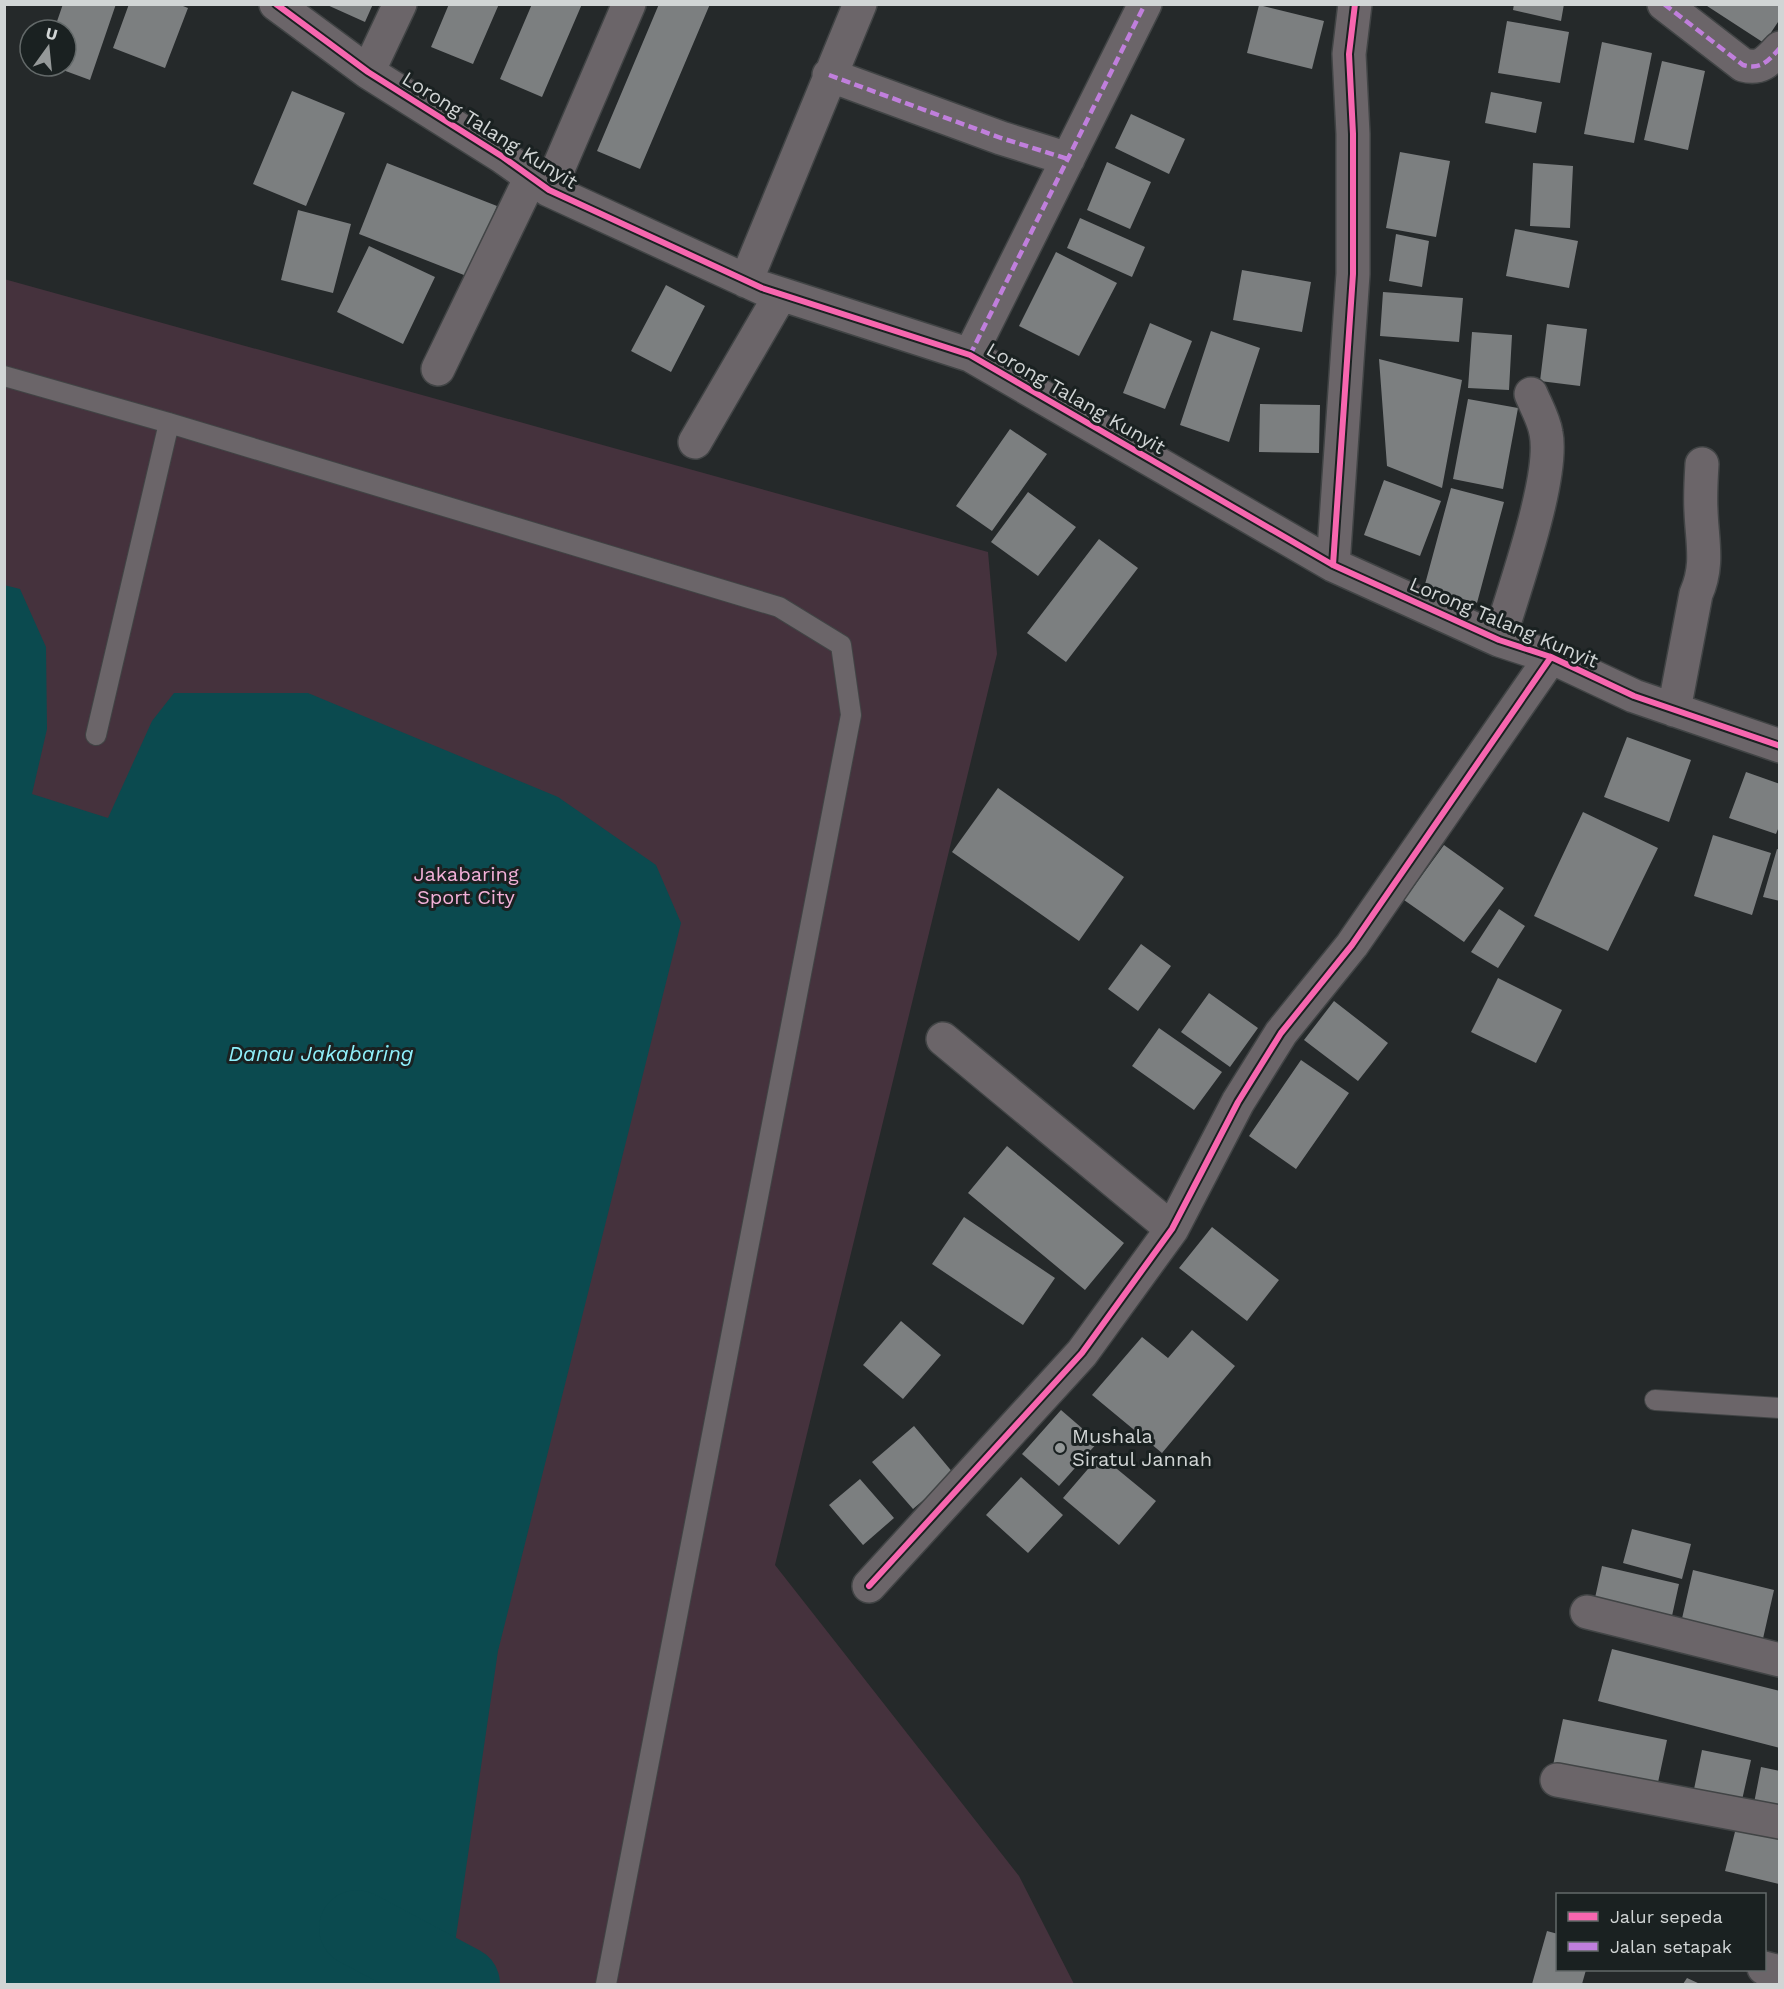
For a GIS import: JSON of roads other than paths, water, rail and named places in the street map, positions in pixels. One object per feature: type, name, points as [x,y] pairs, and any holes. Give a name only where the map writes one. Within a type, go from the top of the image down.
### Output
[{"type":"street","name":"Lorong Talang Kunyit","points":[[276,4],[368,72],[540,184],[746,281],[970,355],[1333,565],[1499,640],[1551,657],[1634,696],[1779,746]]},
{"type":"street","points":[[368,72],[400,4]]},
{"type":"street","points":[[438,369],[540,184],[629,4]]},
{"type":"street","points":[[746,281],[860,4]]},
{"type":"street","points":[[970,355],[1145,4]]},
{"type":"street","points":[[1333,565],[1353,274],[1353,134],[1349,54],[1354,4]]},
{"type":"street","points":[[1664,4],[1743,65],[1752,67],[1762,65],[1779,48]]},
{"type":"street","points":[[829,75],[979,130],[1068,159]]},
{"type":"street","points":[[695,442],[781,294]]},
{"type":"street","points":[[1499,640],[1539,499],[1547,461],[1546,433],[1531,394]]},
{"type":"street","points":[[1674,710],[1696,594],[1703,578],[1705,562],[1701,510],[1702,464]]},
{"type":"street","points":[[869,1586],[1082,1353],[1172,1229],[1238,1102],[1281,1033],[1352,945],[1551,657]]},
{"type":"street","points":[[943,1039],[1172,1229]]},
{"type":"street","points":[[1587,1612],[1779,1660]]},
{"type":"street","points":[[1557,1780],[1779,1822]]},
{"type":"lane","points":[[4,376],[170,423],[779,608],[842,645],[851,715],[606,1984]]},
{"type":"lane","points":[[96,735],[170,423]]},
{"type":"lane","points":[[1656,1400],[1779,1408]]},
{"type":"water","name":"Danau Jakabaring","points":[[4,585],[20,589],[46,647],[47,729],[32,794],[108,818],[152,721],[174,693],[308,693],[558,797],[656,865],[681,923],[498,1651],[449,1984],[5,1984]]},
{"type":"waterway","points":[[357,1928],[462,1984]]},
{"type":"place","name":"Mushala Siratul Jannah","points":[[1060,1448]]},
{"type":"park label","name":"Jakabaring Sport City","points":[[466,886]]}]
